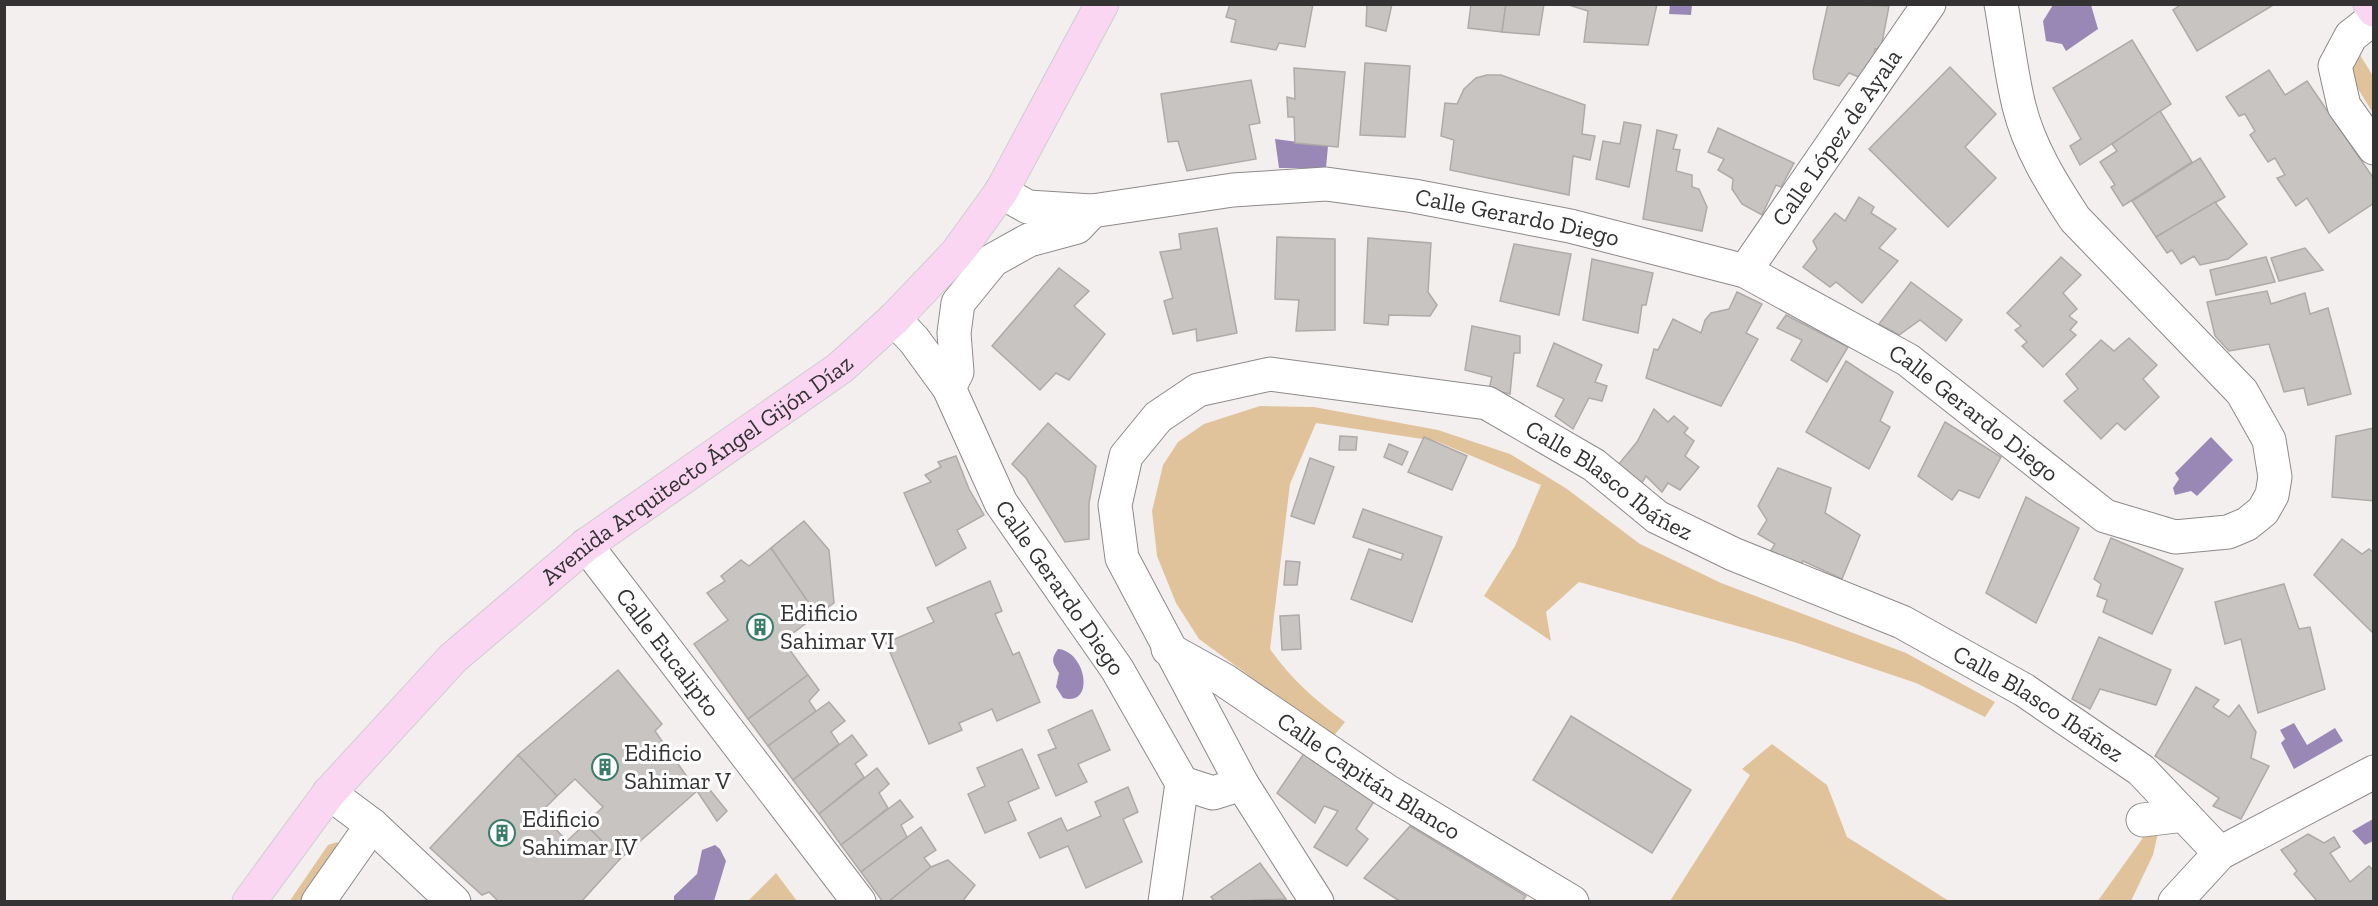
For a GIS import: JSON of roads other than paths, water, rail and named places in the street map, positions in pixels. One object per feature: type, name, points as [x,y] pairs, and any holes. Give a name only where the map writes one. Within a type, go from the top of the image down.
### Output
[{"type":"main road","name":"Avenida Arquitecto Ángel Gijón Díaz","points":[[249,902],[329,793],[453,657],[586,545],[840,368],[894,318],[956,254],[1001,192],[1102,4]]},
{"type":"main road","points":[[2370,4],[2373,10]]},
{"type":"street","name":"Calle López de Ayala","points":[[1745,271],[1929,4]]},
{"type":"street","name":"Calle Gerardo Diego","points":[[1001,192],[1028,207],[1092,211],[1233,190],[1326,184],[1414,196],[1570,226],[1745,271],[1908,360],[2104,516],[2175,537],[2228,532],[2247,524],[2264,511],[2272,495],[2275,477],[2269,440],[2242,392],[2075,219],[2041,163],[2020,108],[2001,4]]},
{"type":"street","points":[[2373,18],[2351,36],[2335,66],[2344,106],[2373,148]]},
{"type":"street","points":[[949,388],[957,372],[954,333],[958,303],[965,294],[993,260],[1029,240],[1077,227],[1092,211]]},
{"type":"street","name":"Calle Gerardo Diego","points":[[894,318],[914,339],[949,388],[1001,503],[1117,669],[1182,783]]},
{"type":"street","name":"Calle Blasco Ibáñez","points":[[1317,902],[1242,784],[1122,558],[1115,505],[1126,456],[1158,417],[1198,390],[1270,374],[1487,403],[1594,465],[1657,517],[1733,554],[1902,622],[2024,690],[2141,770],[2220,853]]},
{"type":"street","name":"Calle Eucalipto","points":[[586,545],[859,902]]},
{"type":"street","name":"Calle Capitán Blanco","points":[[1168,648],[1224,680],[1387,791],[1572,902]]},
{"type":"street","points":[[2175,902],[2220,853],[2373,772]]},
{"type":"street","points":[[1165,902],[1182,783],[1213,793],[1242,784]]},
{"type":"street","points":[[329,793],[372,825],[454,902]]},
{"type":"street","points":[[2142,820],[2184,814]]},
{"type":"street","points":[[318,902],[372,825]]},
{"type":"place","name":"Edificio Sahimar VI","points":[[760,627]]},
{"type":"place","name":"Edificio Sahimar V","points":[[605,767]]},
{"type":"place","name":"Edificio Sahimar IV","points":[[502,833]]}]
